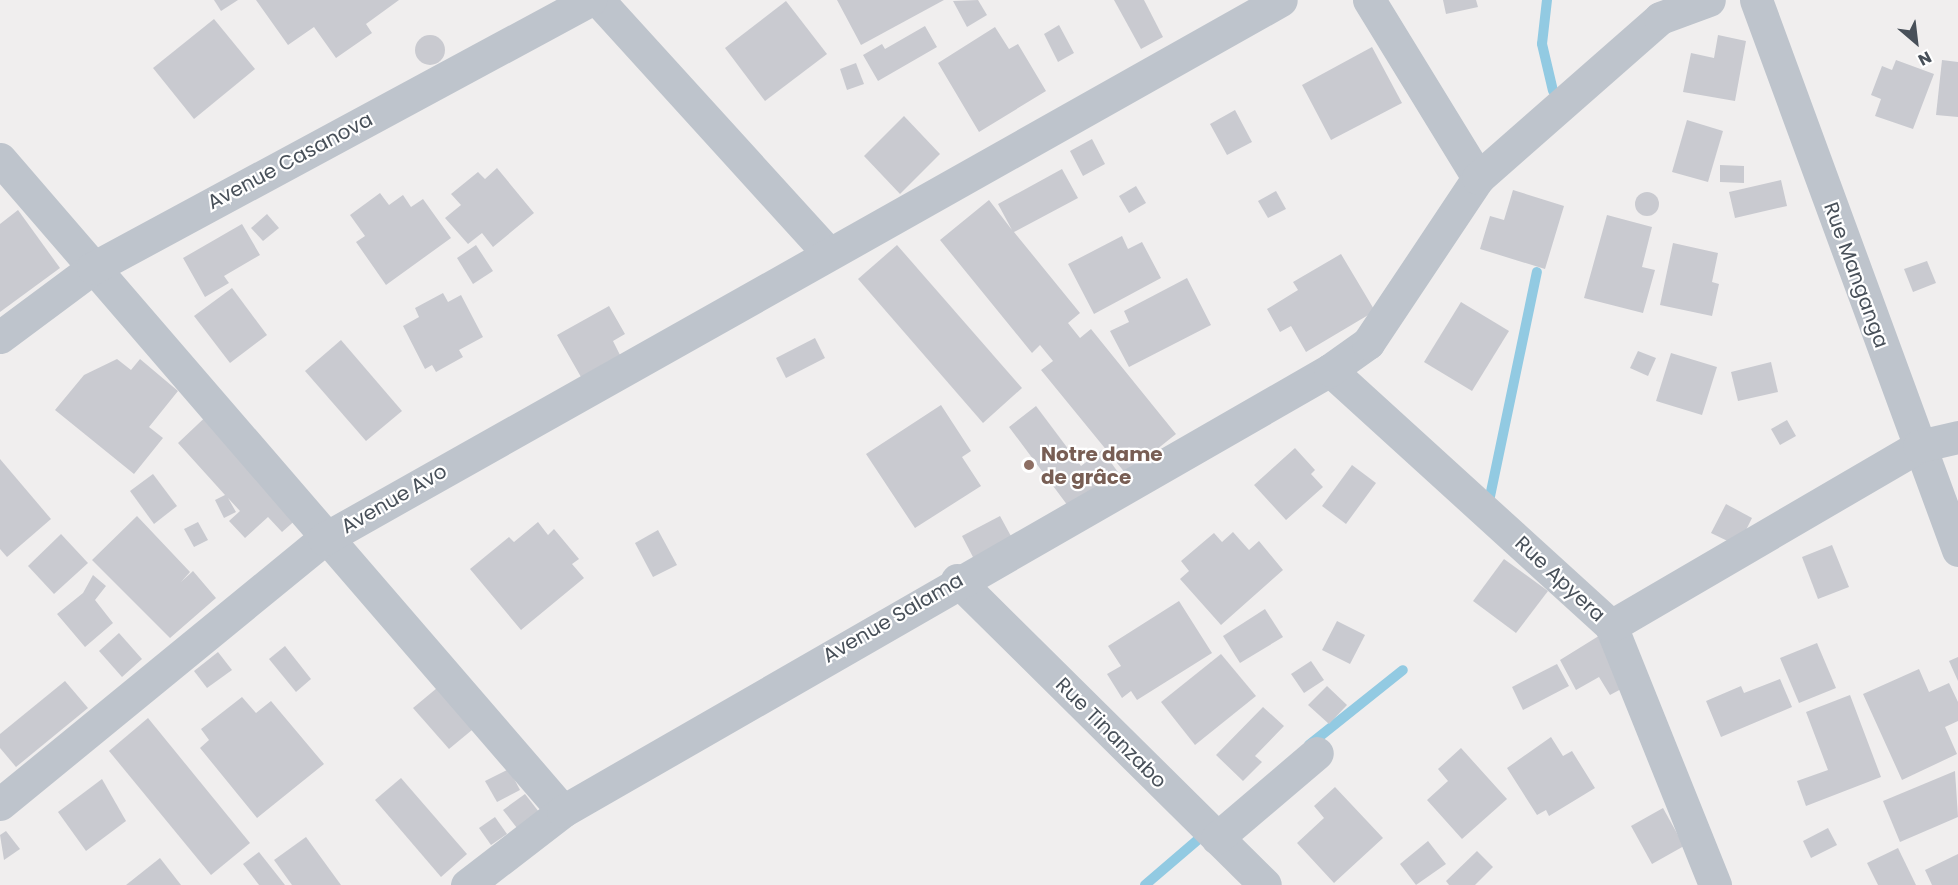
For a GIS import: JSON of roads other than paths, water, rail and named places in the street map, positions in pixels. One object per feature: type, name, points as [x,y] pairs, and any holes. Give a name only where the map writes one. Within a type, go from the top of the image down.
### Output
[{"type":"street","name":"Avenue Casanova","points":[[0,337],[93,268],[590,0]]},
{"type":"street","points":[[598,0],[828,253]]},
{"type":"street","name":"Avenue Avo","points":[[0,804],[324,539],[828,253],[1281,0]]},
{"type":"street","points":[[1369,0],[1479,178]]},
{"type":"street","name":"Avenue Salama","points":[[467,885],[563,811],[957,580],[1330,370],[1368,343],[1479,178],[1660,18],[1709,0]]},
{"type":"street","name":"Rue Manganga","points":[[1756,0],[1958,550]]},
{"type":"street","points":[[0,159],[324,539],[563,811]]},
{"type":"street","name":"Rue Apyera","points":[[1330,370],[1611,626],[1715,885]]},
{"type":"street","points":[[1611,626],[1919,446],[1958,437]]},
{"type":"street","name":"Rue Tinanzabo","points":[[957,580],[1265,885]]},
{"type":"street","points":[[1217,838],[1317,753]]},
{"type":"waterway","points":[[1547,0],[1542,44],[1553,91]]},
{"type":"waterway","points":[[1488,506],[1537,272]]},
{"type":"waterway","points":[[1309,745],[1403,670]]},
{"type":"waterway","points":[[1145,885],[1201,837]]},
{"type":"place","name":"Notre dame de grâce","points":[[1029,465]]}]
